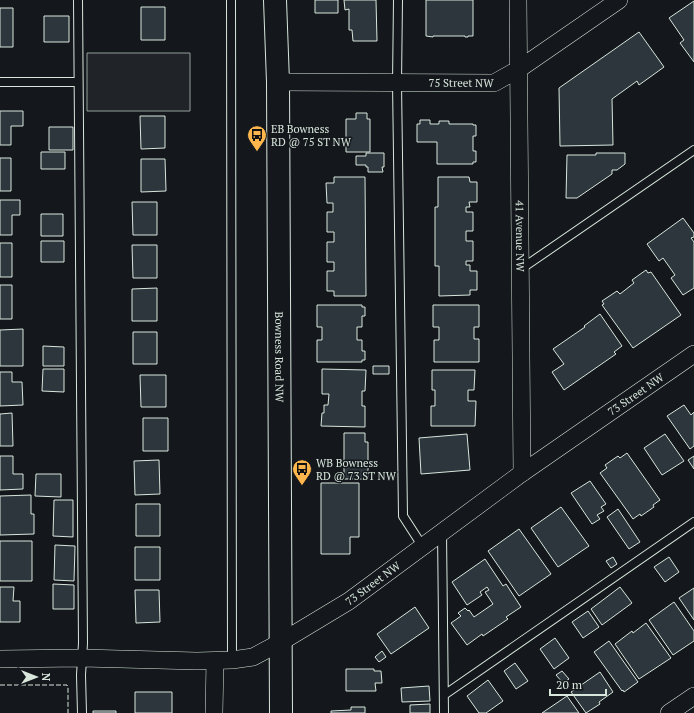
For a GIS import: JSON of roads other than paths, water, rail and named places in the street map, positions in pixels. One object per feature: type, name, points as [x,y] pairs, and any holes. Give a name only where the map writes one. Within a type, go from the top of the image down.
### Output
[{"type":"street","name":"Bowness Road NW","points":[[275,0],[278,82],[282,713]]},
{"type":"street","name":"41 Avenue NW","points":[[518,0],[522,473]]},
{"type":"street","name":"75 Street NW","points":[[278,82],[494,84],[519,69],[619,0]]},
{"type":"street","name":"73 Street NW","points":[[0,659],[82,658],[215,661],[253,657],[349,602],[522,473],[694,354]]},
{"type":"street","points":[[214,713],[215,661]]},
{"type":"street","points":[[669,713],[694,696]]},
{"type":"lane","points":[[78,0],[82,713]]},
{"type":"lane","points":[[231,0],[232,660]]},
{"type":"lane","points":[[398,0],[397,83],[403,516],[423,546]]},
{"type":"lane","points":[[0,82],[78,82]]},
{"type":"lane","points":[[520,270],[694,150]]},
{"type":"lane","points":[[444,695],[694,522]]},
{"type":"lane","points":[[442,532],[444,713]]},
{"type":"place","name":"EB Bowness RD @ 75 ST NW","points":[[257,152]]},
{"type":"place","name":"WB Bowness RD @ 73 ST NW","points":[[302,486]]}]
